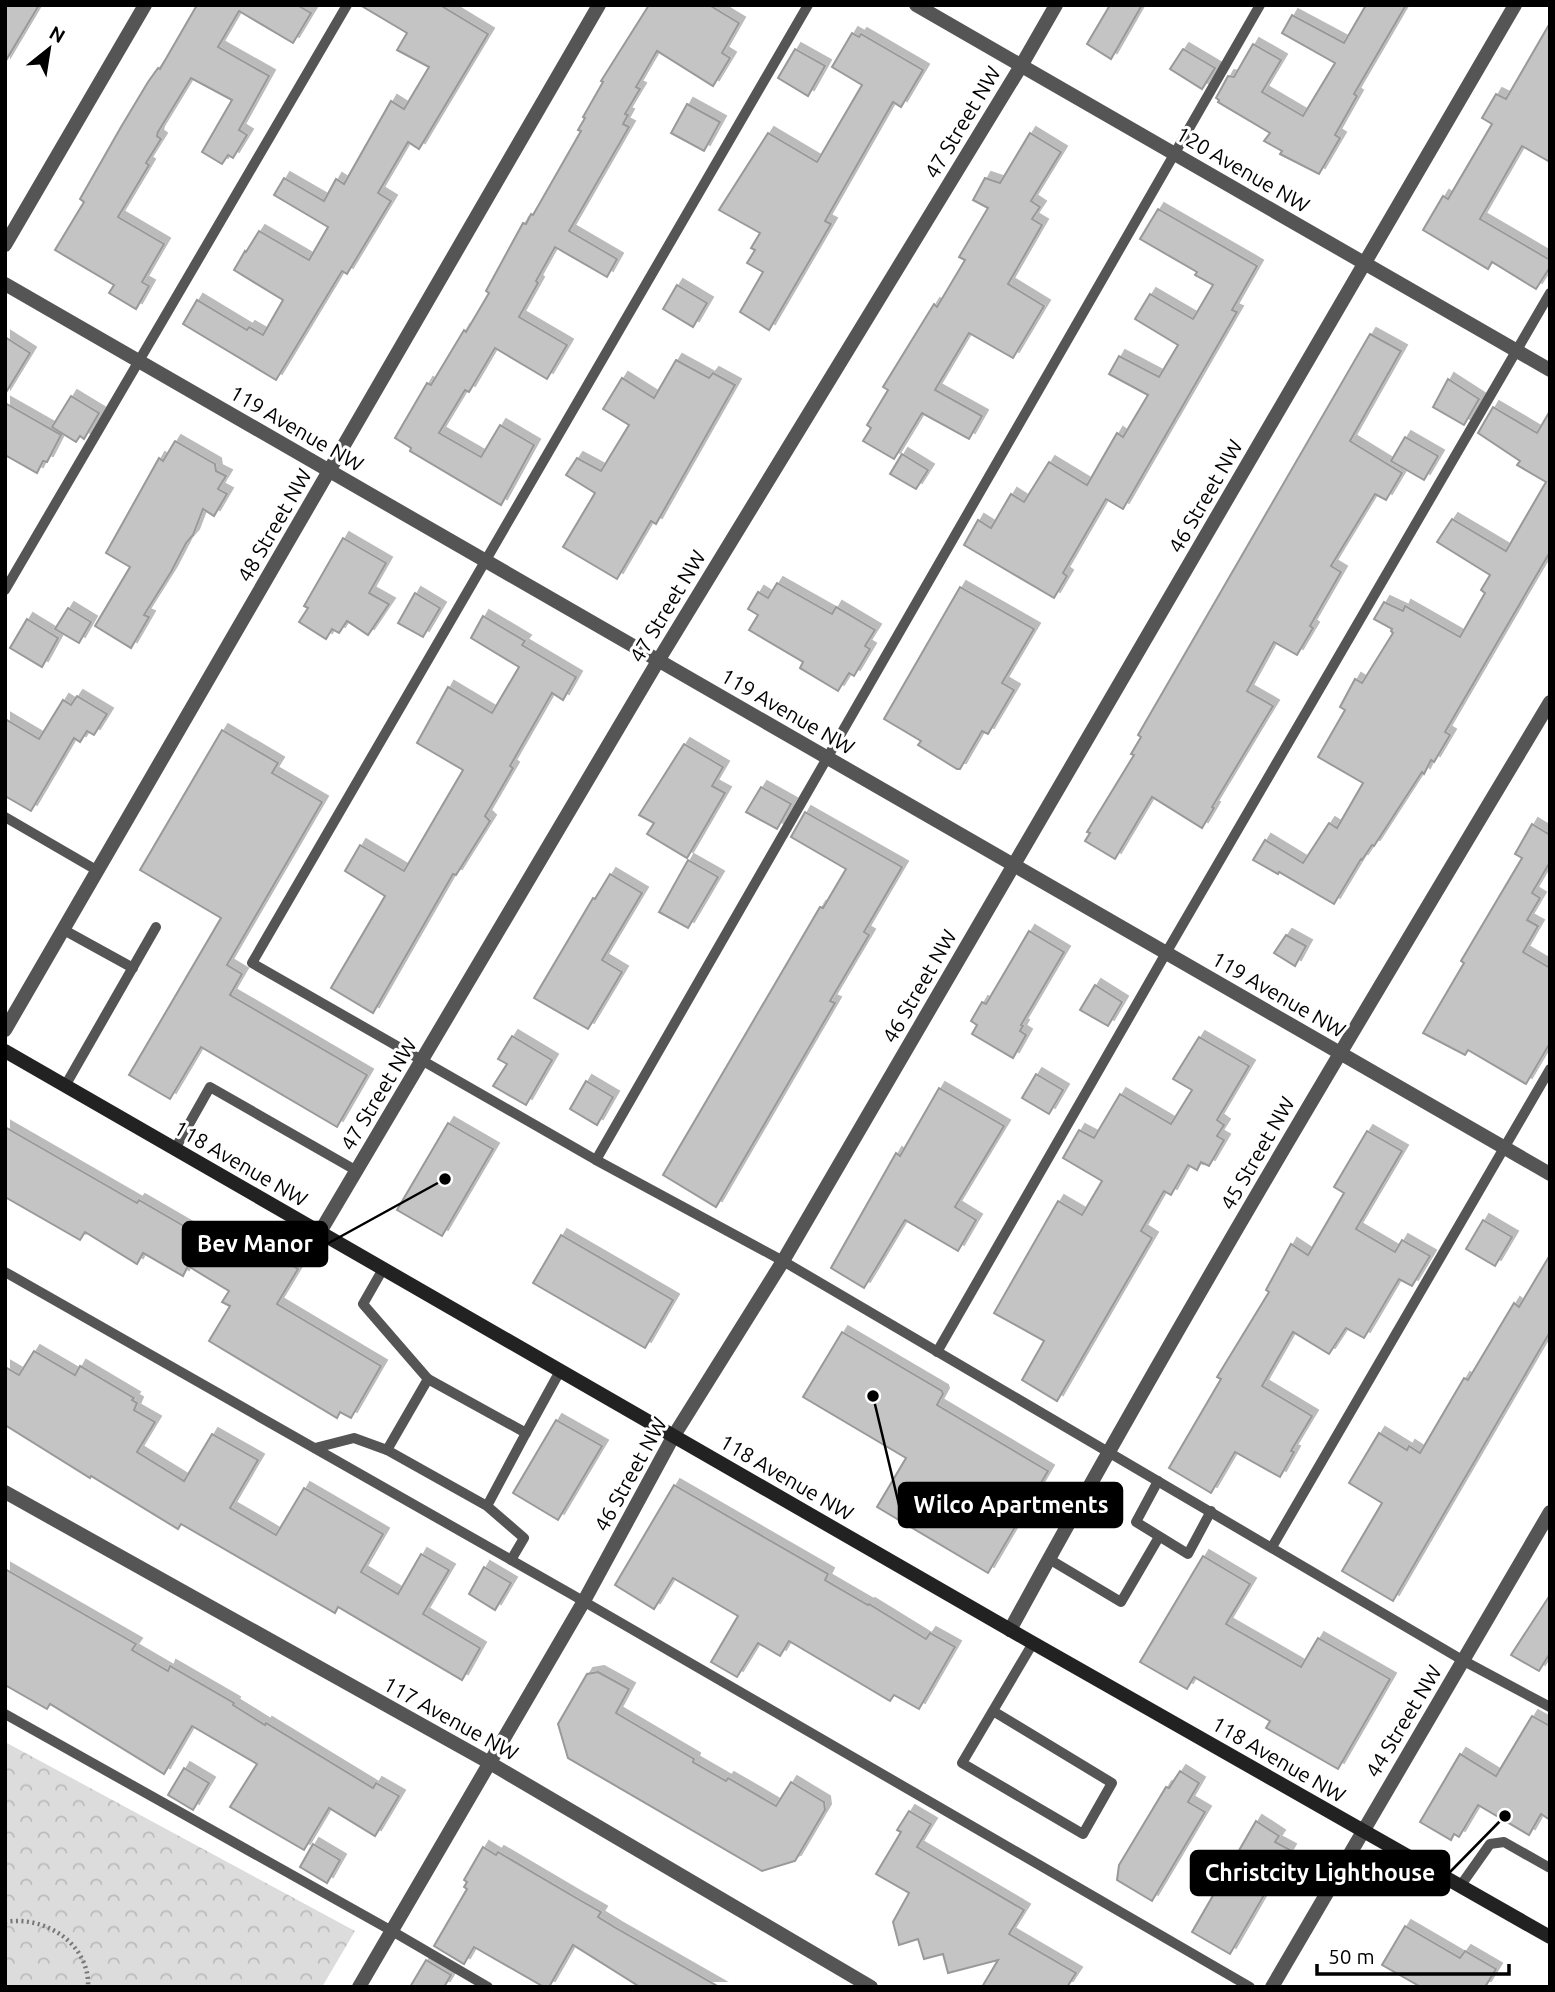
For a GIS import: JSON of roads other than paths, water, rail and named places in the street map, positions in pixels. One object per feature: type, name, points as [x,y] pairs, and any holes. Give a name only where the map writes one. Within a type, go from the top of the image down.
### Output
[{"type":"main road","name":"118 Avenue NW","points":[[5,1051],[1010,1630],[1550,1937]]},
{"type":"street","points":[[5,245],[145,5]]},
{"type":"street","name":"48 Street NW","points":[[5,1030],[599,5]]},
{"type":"street","name":"120 Avenue NW","points":[[916,5],[1550,370]]},
{"type":"street","name":"47 Street NW","points":[[320,1231],[658,660],[1021,66],[1055,5]]},
{"type":"street","name":"46 Street NW","points":[[359,1987],[584,1601],[674,1437],[783,1261],[1515,5]]},
{"type":"street","name":"119 Avenue NW","points":[[5,284],[1550,1174]]},
{"type":"street","name":"45 Street NW","points":[[1010,1630],[1108,1452],[1340,1053],[1550,702]]},
{"type":"street","name":"117 Avenue NW","points":[[5,1492],[490,1763],[872,1987]]},
{"type":"street","name":"44 Street NW","points":[[1272,1987],[1361,1830],[1464,1661],[1550,1512]]},
{"type":"lane","points":[[5,590],[347,5]]},
{"type":"lane","points":[[808,5],[251,963],[596,1160],[783,1261],[1464,1661],[1550,1707]]},
{"type":"lane","points":[[596,1160],[1260,5]]},
{"type":"lane","points":[[937,1352],[1550,293]]},
{"type":"lane","points":[[5,817],[98,871]]},
{"type":"lane","points":[[65,1086],[156,927]]},
{"type":"lane","points":[[64,930],[133,968]]},
{"type":"lane","points":[[1272,1546],[1550,1069]]},
{"type":"lane","points":[[175,1149],[210,1087],[357,1171]]},
{"type":"lane","points":[[383,1269],[363,1304],[428,1379],[526,1433]]},
{"type":"lane","points":[[5,1272],[584,1601],[1250,1987]]},
{"type":"lane","points":[[487,1506],[560,1371]]},
{"type":"lane","points":[[387,1450],[428,1379]]},
{"type":"lane","points":[[315,1448],[354,1438],[387,1450],[487,1506],[524,1538],[511,1560]]},
{"type":"lane","points":[[1158,1481],[1136,1522],[1188,1554],[1211,1511]]},
{"type":"lane","points":[[1049,1559],[1121,1602],[1159,1537]]},
{"type":"lane","points":[[993,1712],[1112,1783],[1083,1834],[962,1763],[1033,1643]]},
{"type":"lane","points":[[5,1714],[488,1987]]},
{"type":"lane","points":[[1461,1885],[1490,1844],[1504,1842],[1550,1868]]},
{"type":"place","name":"Bev Manor","points":[[445,1179]]},
{"type":"place","name":"Wilco Apartments","points":[[873,1396]]},
{"type":"place","name":"Christcity Lighthouse","points":[[1505,1816]]}]
